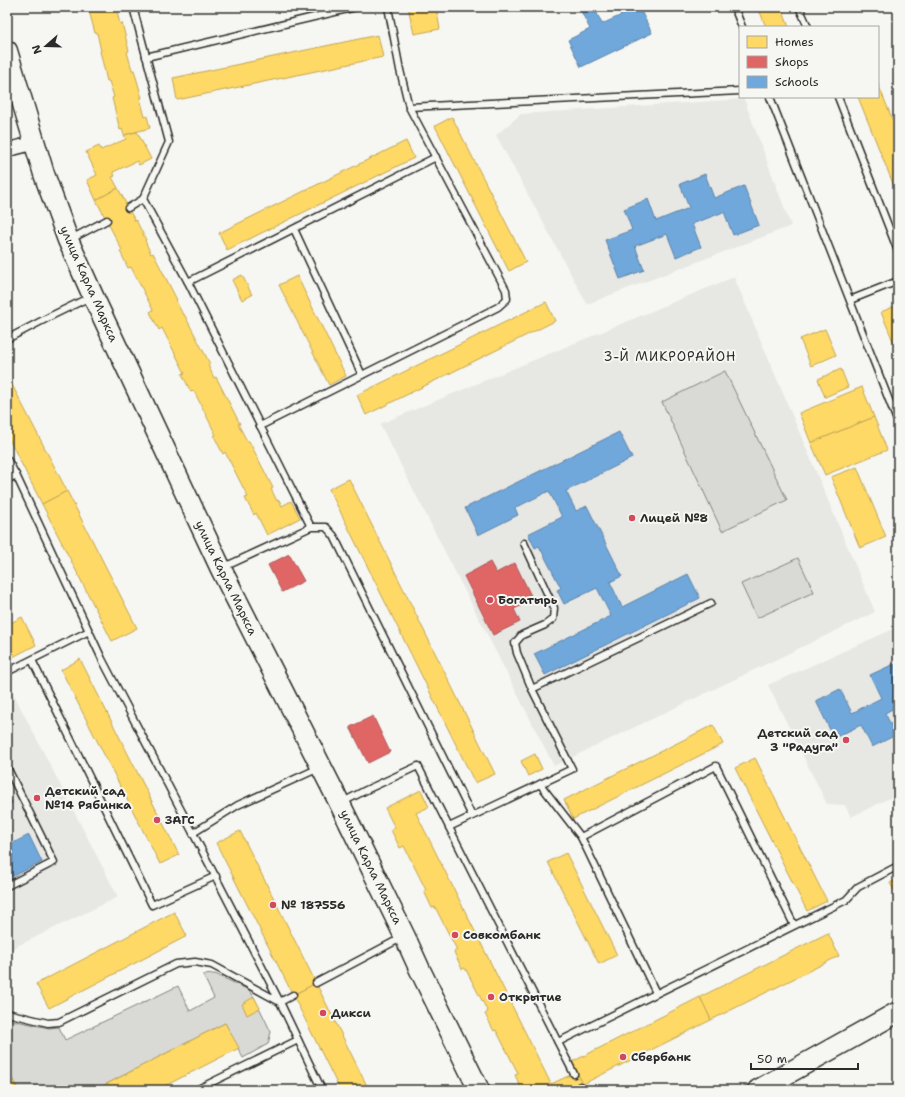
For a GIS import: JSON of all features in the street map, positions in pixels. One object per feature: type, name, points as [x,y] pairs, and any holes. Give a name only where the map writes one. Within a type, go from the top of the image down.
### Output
[{"type":"main road","name":"улица Карла Маркса","points":[[7,51],[44,174],[68,240],[93,296],[220,569],[340,804],[479,1090]]},
{"type":"main road","points":[[758,1090],[898,1012]]},
{"type":"street","points":[[7,150],[34,143]]},
{"type":"lane","points":[[128,208],[143,199],[168,142],[133,7]]},
{"type":"lane","points":[[146,57],[356,7]]},
{"type":"lane","points":[[260,426],[498,307],[507,299],[506,290],[409,107],[400,70],[388,7]]},
{"type":"lane","points":[[734,7],[742,26]]},
{"type":"lane","points":[[799,7],[808,26]]},
{"type":"lane","points":[[409,107],[739,91]]},
{"type":"lane","points":[[770,98],[898,422]]},
{"type":"lane","points":[[838,98],[898,251]]},
{"type":"lane","points":[[188,282],[436,157]]},
{"type":"lane","points":[[143,199],[188,282],[311,527]]},
{"type":"lane","points":[[68,240],[107,220]]},
{"type":"lane","points":[[294,228],[362,375]]},
{"type":"lane","points":[[850,300],[898,281]]},
{"type":"lane","points":[[7,339],[93,296]]},
{"type":"lane","points":[[7,459],[16,475],[102,659],[194,832],[280,1002],[322,1090]]},
{"type":"lane","points":[[7,480],[16,475]]},
{"type":"lane","points":[[220,569],[311,527],[326,527],[334,536],[472,816]]},
{"type":"lane","points":[[449,827],[572,769],[532,689],[516,653],[515,643],[522,635],[545,625],[553,619],[554,608],[524,543]]},
{"type":"lane","points":[[532,689],[711,603]]},
{"type":"lane","points":[[7,672],[89,631]]},
{"type":"lane","points":[[32,660],[152,905],[216,876]]},
{"type":"lane","points":[[340,804],[418,766],[574,1074]]},
{"type":"lane","points":[[581,837],[716,766],[794,925]]},
{"type":"lane","points":[[7,767],[54,862],[7,886]]},
{"type":"lane","points":[[194,832],[238,806],[321,767]]},
{"type":"lane","points":[[540,784],[581,837],[656,993]]},
{"type":"lane","points":[[558,1042],[846,900],[858,887],[898,866]]},
{"type":"lane","points":[[316,983],[405,937]]},
{"type":"lane","points":[[7,1013],[48,1023],[59,1022],[176,964],[195,962],[212,965],[280,1002]]},
{"type":"lane","points":[[280,1002],[293,995]]},
{"type":"lane","points":[[196,1090],[298,1040]]},
{"type":"shaded area","points":[[744,99],[791,226],[587,304],[496,135],[521,114]]},
{"type":"shaded area","name":"Лицей №8","points":[[734,277],[875,612],[554,766],[380,424]]},
{"type":"shaded area","points":[[725,371],[787,500],[722,531],[662,402]]},
{"type":"shaded area","points":[[798,558],[814,592],[757,618],[741,584]]},
{"type":"shaded area","name":"Детский сад 3 \"Радуга\"","points":[[898,627],[898,794],[851,817],[845,805],[827,804],[768,685]]},
{"type":"shaded area","name":"Детский сад №14 Рябинка","points":[[14,695],[118,897],[7,951],[7,699]]},
{"type":"shaded area","points":[[215,974],[249,990],[271,1032],[268,1044],[243,1058],[225,1023],[95,1090],[18,1090],[7,1069],[7,1019],[49,1028],[59,1027],[65,1040],[178,986],[190,1011],[214,998],[203,975]]},
{"type":"building: Homes","points":[[88,7],[118,7],[116,8],[120,24],[122,23],[129,51],[127,52],[142,98],[140,98],[145,117],[147,116],[150,128],[124,135],[122,129],[120,130],[112,98],[114,97],[109,81],[107,81],[97,33],[95,33]]},
{"type":"building: Homes","points":[[408,7],[436,7],[440,29],[414,34]]},
{"type":"building: Homes","points":[[758,7],[781,7],[789,26],[766,26]]},
{"type":"building: Homes","points":[[378,35],[383,57],[177,100],[173,78]]},
{"type":"building: Homes","points":[[879,86],[898,133],[898,196],[858,98],[879,98]]},
{"type":"building: Homes","points":[[452,117],[526,262],[509,271],[435,126]]},
{"type":"building: Homes","points":[[137,132],[151,159],[139,165],[137,161],[113,172],[115,176],[112,177],[118,188],[96,200],[87,180],[97,175],[86,152],[99,146],[101,150],[126,139],[124,135]]},
{"type":"building: Homes","points":[[406,141],[414,158],[227,250],[219,233]]},
{"type":"building: Homes","points":[[118,188],[146,240],[145,241],[151,254],[153,253],[183,315],[184,314],[210,364],[208,365],[214,378],[216,377],[240,424],[238,424],[247,441],[249,441],[273,488],[271,489],[277,501],[279,500],[282,506],[291,501],[300,518],[267,535],[256,513],[254,515],[245,498],[248,497],[225,452],[223,454],[214,436],[216,435],[194,391],[191,392],[182,374],[185,373],[162,328],[159,330],[150,312],[153,310],[131,267],[128,268],[120,251],[122,250],[96,200]]},
{"type":"building: Homes","points":[[242,275],[252,295],[242,300],[232,280]]},
{"type":"building: Homes","points":[[297,276],[346,376],[329,385],[279,285]]},
{"type":"building: Homes","points":[[546,302],[555,321],[366,415],[357,395]]},
{"type":"building: Homes","points":[[898,305],[898,353],[881,312]]},
{"type":"building: Homes","points":[[825,329],[836,355],[811,366],[800,339]]},
{"type":"building: Homes","points":[[841,369],[848,387],[825,397],[818,379]]},
{"type":"building: Homes","points":[[7,375],[67,491],[42,504],[7,435]]},
{"type":"building: Homes","points":[[862,387],[874,417],[811,443],[799,413]]},
{"type":"building: Homes","points":[[874,417],[887,450],[825,475],[811,443]]},
{"type":"building: Homes","points":[[857,467],[886,537],[860,548],[831,477]]},
{"type":"building: Homes","points":[[349,479],[495,774],[475,783],[329,489]]},
{"type":"building: Homes","points":[[67,491],[137,628],[112,641],[42,504]]},
{"type":"building: Homes","points":[[22,617],[36,645],[7,660],[7,625]]},
{"type":"building: Homes","points":[[80,659],[179,855],[160,864],[61,670]]},
{"type":"building: Homes","points":[[713,725],[723,744],[573,819],[564,800]]},
{"type":"building: Homes","points":[[535,754],[542,769],[528,776],[521,761]]},
{"type":"building: Homes","points":[[755,758],[827,901],[807,911],[735,768]]},
{"type":"building: Homes","points":[[421,790],[429,807],[416,813],[551,1084],[577,1072],[583,1084],[572,1090],[522,1090],[515,1075],[518,1073],[496,1030],[494,1031],[485,1014],[488,1012],[465,968],[462,969],[454,952],[457,950],[435,907],[432,908],[424,891],[426,890],[404,846],[400,848],[391,830],[395,828],[385,808]]},
{"type":"building: Homes","points":[[240,831],[316,983],[293,995],[216,843]]},
{"type":"building: Homes","points":[[566,853],[617,955],[599,964],[548,862]]},
{"type":"building: Homes","points":[[898,879],[898,898],[890,883]]},
{"type":"building: Homes","points":[[174,912],[187,936],[49,1008],[36,984]]},
{"type":"building: Homes","points":[[828,933],[839,956],[711,1020],[700,997]]},
{"type":"building: Homes","points":[[316,983],[369,1090],[340,1090],[293,995]]},
{"type":"building: Homes","points":[[254,997],[260,1008],[247,1015],[242,1004]]},
{"type":"building: Homes","points":[[700,997],[711,1020],[583,1084],[572,1062]]},
{"type":"building: Homes","points":[[225,1023],[239,1048],[157,1090],[95,1090]]},
{"type":"building: Homes","points":[[7,1069],[18,1090],[7,1090]]},
{"type":"building: Shops","points":[[289,554],[304,581],[282,592],[268,565]]},
{"type":"building: Shops","points":[[490,562],[496,573],[515,563],[533,600],[514,609],[520,622],[493,635],[464,576]]},
{"type":"building: Shops","points":[[373,716],[390,752],[368,763],[350,727]]},
{"type":"building: Schools","points":[[579,7],[594,7],[602,24],[639,7],[652,33],[581,67],[568,40],[590,29]]},
{"type":"building: Schools","points":[[705,174],[714,198],[744,186],[759,225],[733,235],[724,212],[692,224],[701,247],[676,257],[667,234],[635,246],[644,270],[620,279],[605,240],[632,230],[624,209],[648,199],[656,221],[689,208],[680,184]]},
{"type":"building: Schools","points":[[619,432],[632,458],[566,491],[576,511],[587,506],[622,576],[610,582],[622,607],[688,574],[700,598],[545,675],[534,654],[611,616],[597,588],[564,604],[557,590],[561,588],[539,546],[535,548],[528,534],[562,517],[549,491],[515,508],[518,515],[478,535],[465,508]]},
{"type":"building: Schools","points":[[894,664],[898,672],[898,706],[885,713],[896,735],[872,747],[861,725],[834,738],[816,701],[840,689],[852,713],[881,698],[870,675]]},
{"type":"building: Schools","points":[[7,793],[12,803],[7,805]]},
{"type":"building: Schools","points":[[29,835],[42,862],[7,879],[7,846]]},
{"type":"place","name":"Лицей №8","points":[[632,518]]},
{"type":"place","name":"Богатырь","points":[[490,600]]},
{"type":"place","name":"Детский сад 3 \"Радуга\"","points":[[846,740]]},
{"type":"place","name":"Детский сад №14 Рябинка","points":[[37,798]]},
{"type":"place","name":"ЗАГС","points":[[157,820]]},
{"type":"place","name":"№ 187556","points":[[273,905]]},
{"type":"place","name":"Совкомбанк","points":[[455,935]]},
{"type":"place","name":"Открытие","points":[[491,997]]},
{"type":"place","name":"Дикси","points":[[323,1013]]},
{"type":"place","name":"Сбербанк","points":[[623,1057]]},
{"type":"district","name":"3-Й МИКРОРАЙОН","points":[[670,356]]}]
